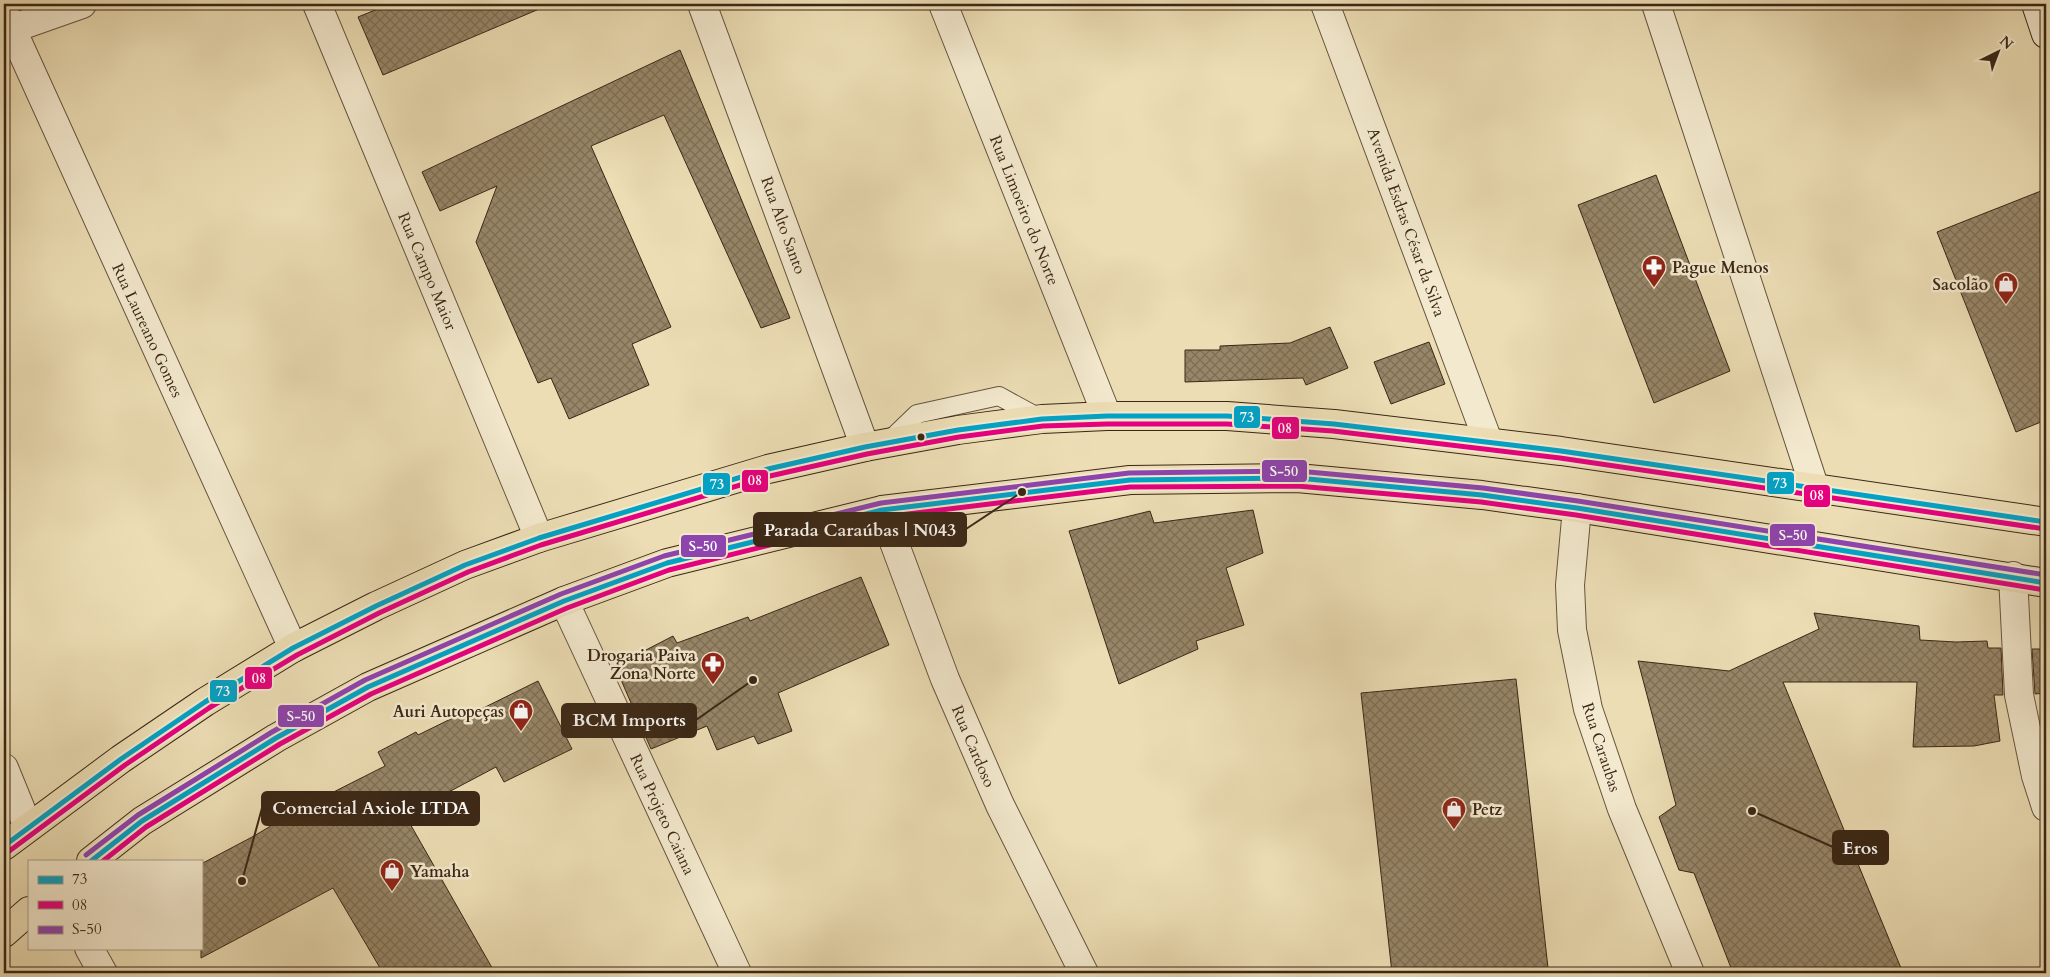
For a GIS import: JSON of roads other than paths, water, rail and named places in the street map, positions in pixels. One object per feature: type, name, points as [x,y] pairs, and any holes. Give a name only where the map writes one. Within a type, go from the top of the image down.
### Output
[{"type":"main road","points":[[4,846],[122,758],[204,702],[293,648],[376,606],[466,565],[539,538],[768,469],[876,445],[958,430],[1042,419],[1107,416],[1227,416],[1334,424],[1488,441],[2046,522]]},
{"type":"main road","points":[[92,860],[142,821],[293,729],[368,688],[564,601],[667,563],[882,510],[1130,480],[1296,478],[1482,495],[1577,508],[2046,582]]},
{"type":"main road","points":[[4,933],[28,912]]},
{"type":"street","points":[[7,20],[82,4]]},
{"type":"street","name":"Rua Campo Maior","points":[[317,4],[539,538]]},
{"type":"street","name":"Rua Alto Santo","points":[[702,4],[876,445]]},
{"type":"street","name":"Rua Limoeiro do Norte","points":[[943,4],[1107,416]]},
{"type":"street","name":"Avenida Esdras César da Silva","points":[[1326,4],[1488,441]]},
{"type":"street","points":[[1656,4],[1815,488]]},
{"type":"street","points":[[2036,4],[2046,34]]},
{"type":"street","name":"Rua Laureano Gomes","points":[[7,20],[293,648]]},
{"type":"street","name":"Rua Caraubas","points":[[1577,508],[1570,585],[1572,630],[1588,709],[1622,809],[1690,973]]},
{"type":"street","name":"Rua Cardoso","points":[[882,510],[945,679],[996,796],[1084,973]]},
{"type":"street","points":[[2013,576],[2019,695],[2036,776],[2046,808]]},
{"type":"street","name":"Rua Projeto Caiana","points":[[564,601],[737,973]]},
{"type":"street","points":[[4,768],[28,827]]},
{"type":"street","points":[[90,950],[104,973]]},
{"type":"place","name":"Pague Menos","points":[[1654,288]]},
{"type":"place","name":"Sacolão","points":[[2006,305]]},
{"type":"place","name":"Parada Caraúbas | N043","points":[[1022,492]]},
{"type":"place","name":"BCM Imports","points":[[753,680]]},
{"type":"place","name":"Drogaria Paiva Zona Norte","points":[[713,685]]},
{"type":"place","name":"Auri Autopeças","points":[[521,732]]},
{"type":"place","name":"Eros","points":[[1752,811]]},
{"type":"place","name":"Petz","points":[[1454,830]]},
{"type":"place","name":"Comercial Axiole LTDA","points":[[242,881]]},
{"type":"place","name":"Yamaha","points":[[392,892]]}]
